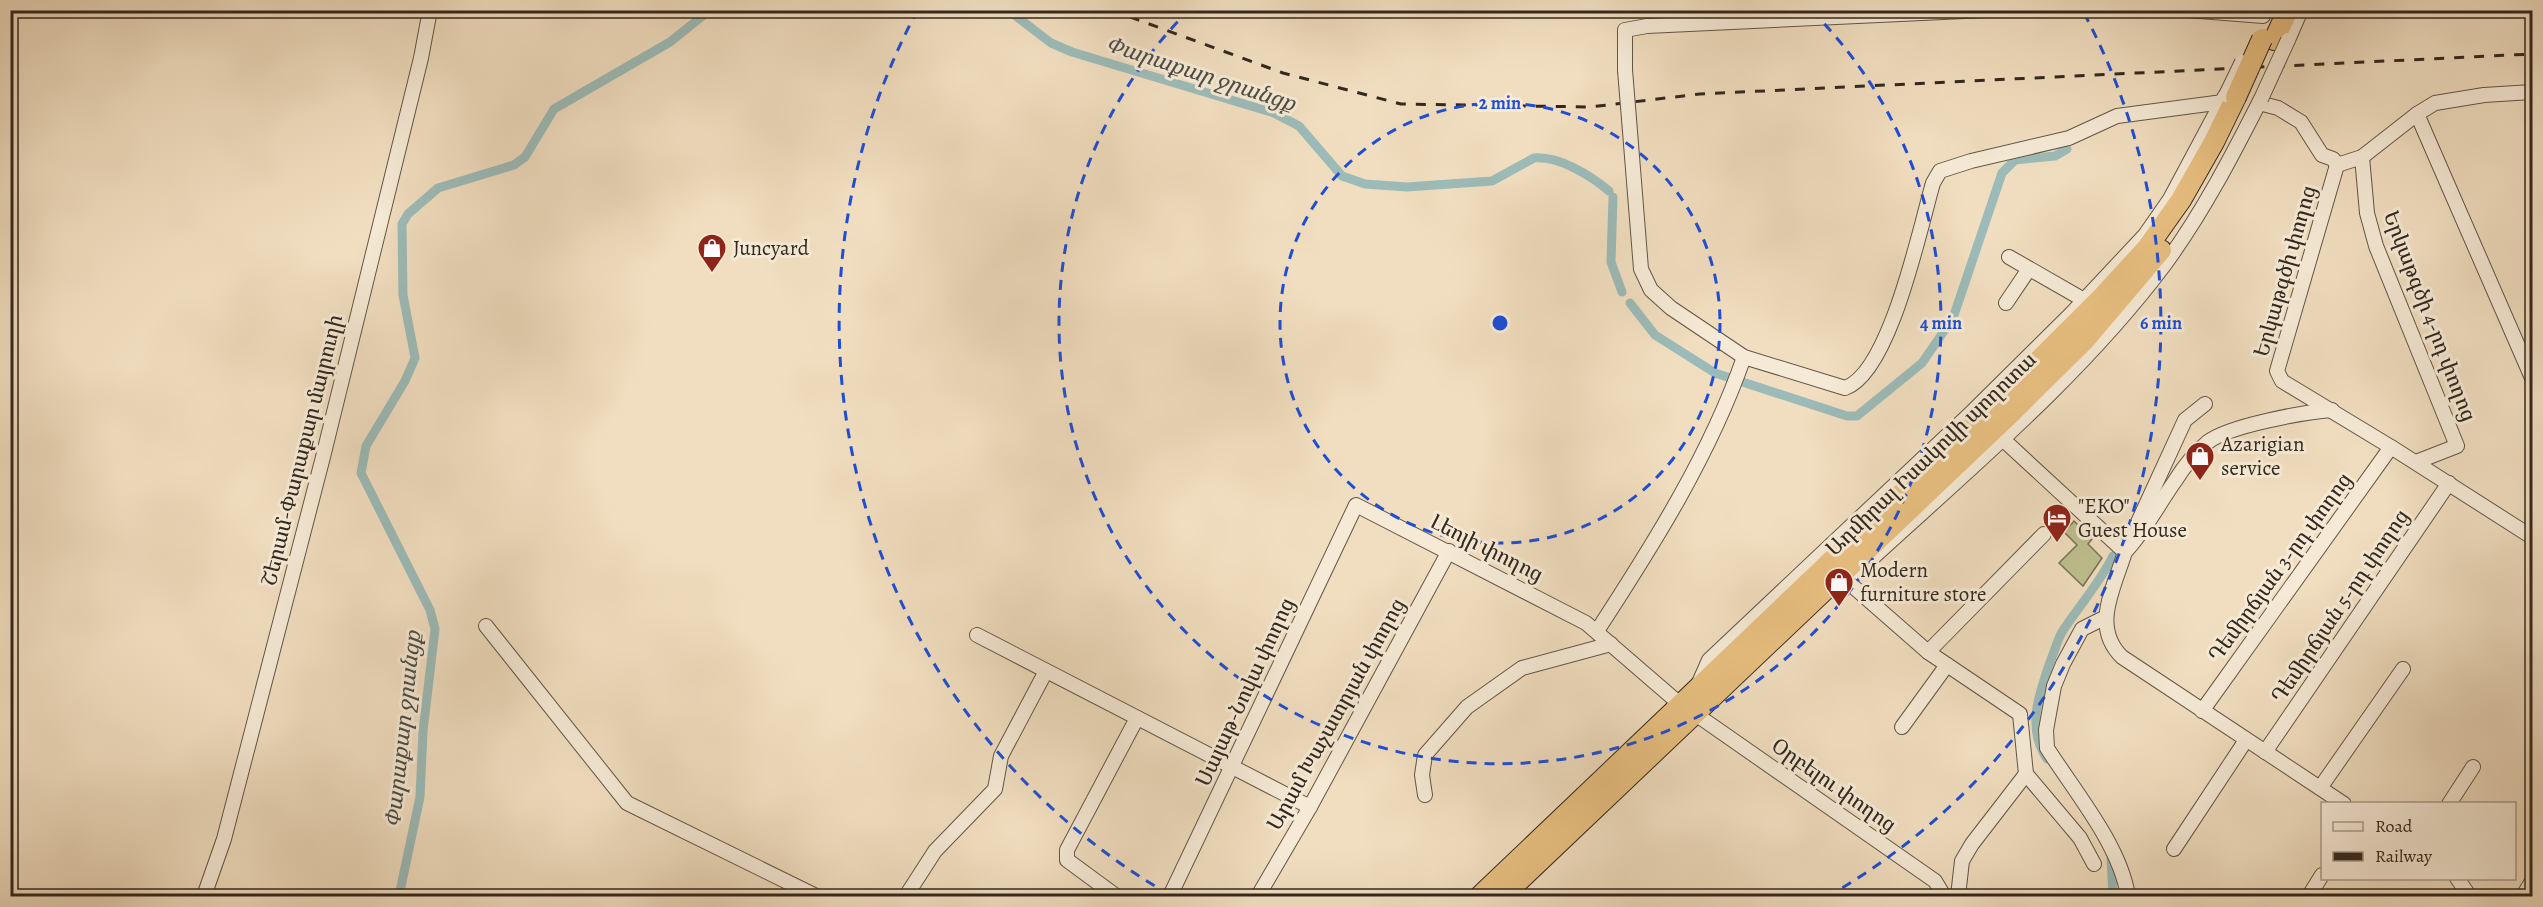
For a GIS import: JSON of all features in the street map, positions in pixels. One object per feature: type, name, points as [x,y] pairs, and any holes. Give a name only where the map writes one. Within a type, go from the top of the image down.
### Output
[{"type":"highway","name":"Ադմիրալ Իսակովի պողոտա","points":[[1480,897],[1694,702],[1987,424],[2084,341],[2157,255],[2219,159],[2242,99],[2269,40],[2288,10]]},
{"type":"highway","name":"Ադմիրալ Իսակովի պողոտա","points":[[2268,12],[2269,40]]},
{"type":"highway","name":"Ադմիրալ Իսակովի պողոտա","points":[[1987,424],[2089,302],[2147,248],[2181,200],[2242,99]]},
{"type":"highway","name":"Ադմիրալ Իսակովի պողոտա","points":[[1503,897],[1694,702]]},
{"type":"street","name":"Շերամ-Փարաքար մայրուղի","points":[[204,897],[224,839],[323,457],[421,58],[430,10]]},
{"type":"street","points":[[1986,10],[1689,17],[1624,30],[1625,70],[1641,269],[1651,290],[1671,308],[1744,357],[1845,388],[1854,385],[1861,378],[1890,332],[1933,183],[1940,171],[1971,161],[2069,138],[2116,116],[2242,99],[2278,108],[2301,122],[2322,155],[2333,159],[2337,165]]},
{"type":"street","points":[[2187,10],[2268,12]]},
{"type":"street","points":[[2269,40],[2301,10]]},
{"type":"street","name":"Երկաթգծի փողոց","points":[[2532,93],[2484,95],[2435,103],[2417,114],[2362,157],[2337,165],[2277,371],[2282,381],[2416,462],[2532,537]]},
{"type":"street","points":[[2417,114],[2532,378]]},
{"type":"street","name":"Երկաթգծի 4-րդ փողոց","points":[[2362,157],[2367,213],[2376,246],[2457,446],[2416,462]]},
{"type":"street","points":[[2009,257],[2089,302]]},
{"type":"street","points":[[2006,303],[2029,268]]},
{"type":"street","points":[[1597,631],[1664,527],[1730,394],[1744,357]]},
{"type":"street","points":[[2205,404],[2185,420],[2125,552],[2104,618],[2111,646],[2122,657],[2341,802]]},
{"type":"street","points":[[2125,552],[2137,540],[2176,479],[2207,443],[2232,432],[2309,411],[2332,410]]},
{"type":"street","points":[[1987,424],[2125,552]]},
{"type":"street","points":[[1987,424],[1848,582],[1722,700],[1694,702],[1709,660],[1987,424]]},
{"type":"street","name":"Դեմիրճյան 3-րդ փողոց","points":[[2202,711],[2391,447]]},
{"type":"street","name":"Դեմիրճյան 5-րդ փողոց","points":[[2265,752],[2449,483]]},
{"type":"street","name":"Լեոյի փողոց","points":[[1356,505],[1586,623],[1611,644],[1694,702]]},
{"type":"street","name":"Սայաթ-Նովա փողոց","points":[[1170,897],[1356,505]]},
{"type":"street","points":[[1928,652],[2044,534]]},
{"type":"street","name":"Արամ Խաչատրյան փողոց","points":[[1258,897],[1310,807],[1449,551]]},
{"type":"street","points":[[1848,582],[1928,652],[2020,714],[2026,774],[2080,838],[2094,864]]},
{"type":"street","points":[[2104,618],[2082,629],[2062,664],[2054,686],[2046,730],[2048,748],[2112,850],[2121,870],[2128,897]]},
{"type":"street","points":[[486,626],[627,803],[816,897]]},
{"type":"street","points":[[977,635],[1310,807]]},
{"type":"street","points":[[1425,795],[1422,775],[1425,755],[1467,707],[1522,668],[1611,644]]},
{"type":"street","points":[[1902,727],[1947,665]]},
{"type":"street","points":[[2320,788],[2403,669]]},
{"type":"street","points":[[906,897],[935,851],[995,789],[1001,756],[1046,671]]},
{"type":"street","name":"Օրբելու փողոց","points":[[1694,702],[1935,881],[1944,897]]},
{"type":"street","points":[[1116,897],[1067,860],[1067,850],[1137,718]]},
{"type":"street","points":[[2174,849],[2246,740]]},
{"type":"street","points":[[2450,802],[2473,767]]},
{"type":"street","points":[[1958,897],[1962,861],[1972,844],[2026,774]]},
{"type":"street","points":[[2309,897],[2321,877]]},
{"type":"street","points":[[2458,880],[2470,896]]},
{"type":"street","points":[[2523,897],[2532,881]]},
{"type":"green space","points":[[1701,10],[1813,10],[1815,12],[1698,17]]},
{"type":"green space","points":[[2074,521],[2092,539],[2088,544],[2102,558],[2083,586],[2059,563],[2077,545],[2064,532]]},
{"type":"waterway","name":"Փարաքար ջրանցք","points":[[399,896],[420,797],[423,731],[435,629],[430,610],[361,473],[366,446],[405,381],[415,358],[403,295],[402,224],[408,214],[438,188],[514,165],[525,157],[554,109],[670,42],[710,10]]},
{"type":"waterway","name":"Փարաքար ջրանցք","points":[[1008,10],[1051,43],[1072,52],[1274,113],[1299,126],[1342,176],[1365,184],[1407,187],[1492,181],[1534,158],[1544,158],[1574,168],[1609,191]]},
{"type":"waterway","name":"Փարաքար ջրանցք","points":[[1630,303],[1655,335],[1715,373],[1847,416],[1857,416],[1922,363],[1953,318],[2002,173],[2015,160],[2055,156],[2067,149]]},
{"type":"waterway","name":"Փարաքար ջրանցք","points":[[1613,197],[1611,262],[1622,292]]},
{"type":"waterway","points":[[2047,759],[2037,735],[2036,723],[2036,711],[2046,674],[2062,632],[2113,556]]},
{"type":"waterway","points":[[2111,858],[2113,896]]},
{"type":"railway","points":[[1111,10],[1283,73],[1401,104],[1590,107],[1700,94],[2532,54]]},
{"type":"place","name":"Juncyard","points":[[712,274]]},
{"type":"place","name":"Azarigian service","points":[[2200,482]]},
{"type":"place","name":"\"ЕКО\" Guest House","points":[[2057,544]]},
{"type":"place","name":"Modern furniture store","points":[[1839,608]]}]
